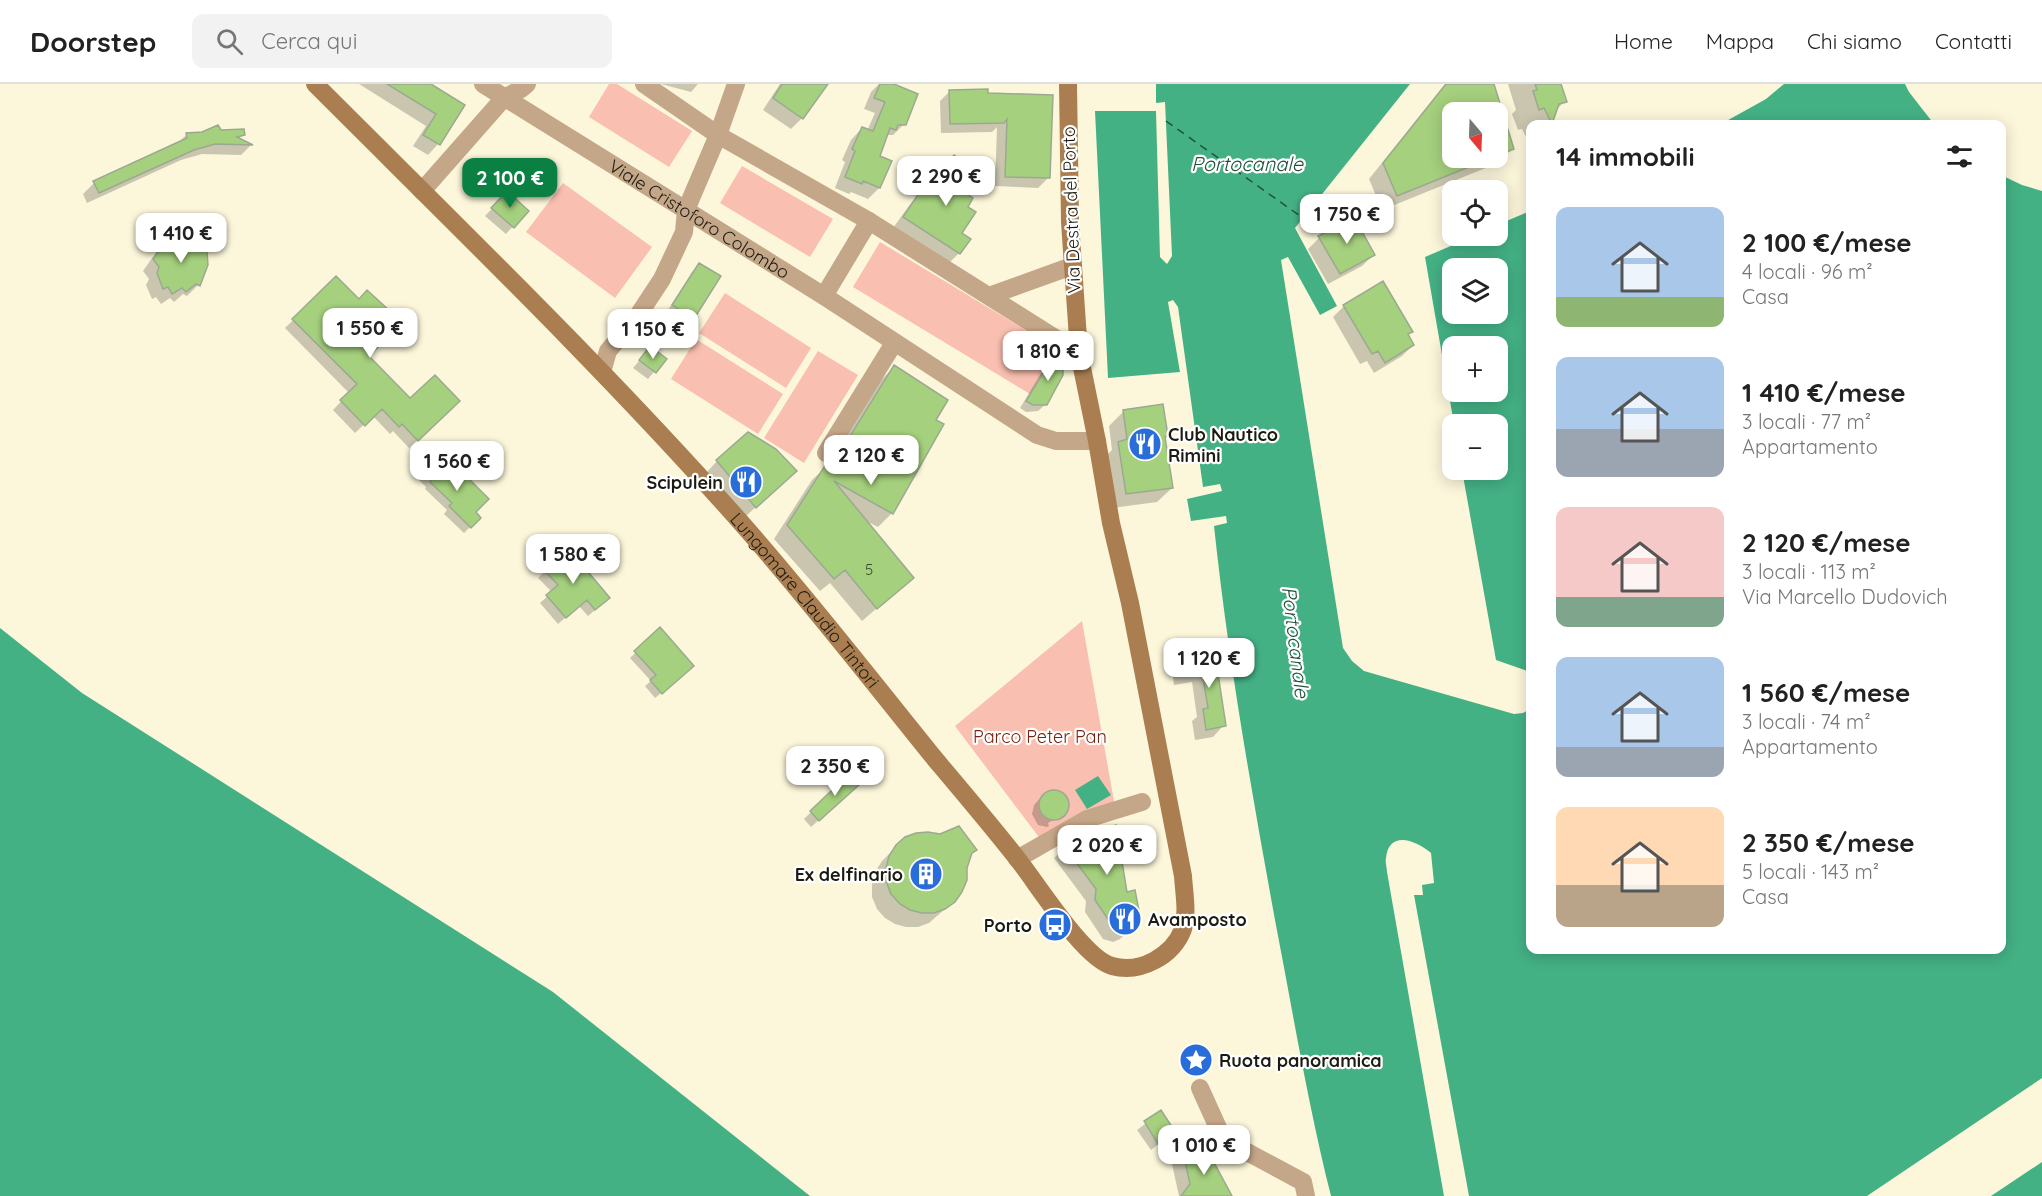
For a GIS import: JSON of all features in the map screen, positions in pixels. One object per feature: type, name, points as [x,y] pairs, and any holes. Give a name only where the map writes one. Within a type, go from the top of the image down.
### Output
[{"type":"street","name":"Lungomare Claudio Tintori","points":[[315,84],[602,372],[760,544],[1017,859],[1079,940],[1097,958]]},
{"type":"street","name":"Viale Cristoforo Colombo","points":[[483,84],[824,296],[1037,435],[1056,441],[1097,441]]},
{"type":"street","points":[[422,191],[504,98],[527,84]]},
{"type":"street","points":[[644,84],[718,135],[869,221],[1079,353]]},
{"type":"street","points":[[602,372],[608,351],[639,315],[662,279],[684,232],[686,210],[718,135],[736,84]]},
{"type":"street","name":"Via Destra del Porto","points":[[1068,84],[1072,266],[1079,353],[1183,876],[1186,908],[1184,927],[1178,940],[1166,953],[1146,965],[1127,968],[1111,966],[1097,958]]},
{"type":"street","points":[[824,296],[869,221]]},
{"type":"street","points":[[989,296],[1072,266]]},
{"type":"street","points":[[826,453],[894,343]]},
{"type":"street","points":[[1017,859],[1087,819],[1142,802]]},
{"type":"street","points":[[1200,1088],[1219,1130],[1236,1146],[1303,1182],[1306,1196]]},
{"type":"green space","points":[[609,84],[617,84],[692,131],[669,167],[589,117]]},
{"type":"green space","points":[[742,166],[833,219],[810,257],[720,203]]},
{"type":"green space","points":[[563,183],[652,247],[615,298],[526,232]]},
{"type":"green space","points":[[880,242],[1057,349],[1030,394],[853,287]]},
{"type":"green space","points":[[725,293],[811,348],[786,388],[699,333]]},
{"type":"green space","points":[[696,339],[783,394],[758,434],[671,379]]},
{"type":"green space","points":[[818,351],[858,375],[804,463],[764,438]]},
{"type":"green space","name":"Parco Peter Pan","points":[[1082,621],[1115,807],[1041,840],[955,726]]},
{"type":"water","name":"Portocanale","points":[[1156,84],[1410,84],[1295,228],[1337,306],[1320,315],[1288,257],[1281,260],[1343,648],[1352,661],[1364,671],[1514,714],[1526,711],[1526,954],[2006,954],[2006,177],[2042,191],[2042,1078],[1867,1196],[1469,1196],[1414,895],[1423,895],[1422,885],[1434,883],[1431,853],[1404,840],[1392,843],[1388,849],[1387,872],[1444,1196],[1331,1196],[1308,1093],[1275,920],[1233,674],[1214,526],[1227,523],[1226,516],[1191,521],[1187,499],[1222,491],[1220,484],[1203,487],[1178,307],[1173,300],[1168,302],[1180,372],[1108,378],[1095,111],[1156,111],[1160,257],[1167,264],[1172,256],[1165,102],[1156,103]]},
{"type":"water","points":[[1784,84],[1905,84],[1931,120],[1728,120],[1766,99]]},
{"type":"water","points":[[1526,213],[1526,671],[1496,660],[1464,480],[1508,480],[1508,414],[1452,414],[1450,402],[1508,402],[1508,336],[1442,336],[1442,355],[1425,257],[1451,246],[1508,246],[1508,220]]},
{"type":"water","points":[[0,628],[82,693],[553,992],[810,1196],[0,1196]]},
{"type":"water","points":[[1098,776],[1111,795],[1087,809],[1075,790]]},
{"type":"water","points":[[2042,1162],[2042,1196],[1991,1196]]},
{"type":"building","points":[[387,84],[431,84],[465,105],[440,145],[423,135],[436,114]]},
{"type":"building","points":[[782,84],[828,84],[803,119],[773,98]]},
{"type":"building","points":[[880,84],[894,84],[918,94],[906,125],[898,125],[896,130],[890,128],[880,156],[892,161],[880,188],[845,177],[855,151],[852,149],[862,127],[873,131],[885,102],[874,98]]},
{"type":"building","points":[[1446,84],[1494,84],[1500,102],[1442,102],[1442,168],[1466,168],[1397,196],[1383,163]]},
{"type":"building","points":[[1535,84],[1561,84],[1567,102],[1559,104],[1553,120],[1550,120],[1544,108],[1539,110],[1533,91],[1537,90]]},
{"type":"building","points":[[988,89],[988,93],[1053,95],[1050,178],[1005,177],[1007,119],[1004,123],[950,124],[949,90]]},
{"type":"building","points":[[218,125],[221,130],[244,129],[245,135],[237,137],[253,145],[215,144],[194,150],[99,193],[93,181],[187,138],[186,133],[202,132]]},
{"type":"building","points":[[1508,130],[1514,149],[1508,151]]},
{"type":"building","points":[[954,155],[973,168],[966,178],[975,184],[968,195],[973,198],[968,207],[976,212],[962,233],[971,239],[960,254],[903,217],[921,190],[928,194]]},
{"type":"building","points":[[507,191],[529,211],[514,228],[491,208]]},
{"type":"building","points":[[1354,217],[1375,255],[1340,274],[1318,236]]},
{"type":"building","points":[[174,236],[178,239],[187,237],[198,242],[207,252],[208,265],[200,286],[196,284],[186,292],[182,288],[172,294],[168,287],[163,289],[157,273],[159,267],[153,259],[162,245],[168,245]]},
{"type":"building","points":[[699,263],[721,276],[694,319],[672,305]]},
{"type":"building","points":[[336,276],[359,299],[367,290],[402,322],[369,356],[410,398],[435,375],[460,401],[418,441],[402,424],[399,427],[382,409],[365,426],[340,400],[357,384],[292,319]]},
{"type":"building","points":[[1383,281],[1413,332],[1408,334],[1414,345],[1385,363],[1378,351],[1372,354],[1343,305]]},
{"type":"building","points":[[650,346],[667,359],[656,373],[639,360]]},
{"type":"building","points":[[1056,352],[1063,356],[1063,375],[1047,405],[1033,405],[1026,401]]},
{"type":"building","points":[[894,365],[948,400],[936,420],[944,424],[893,514],[834,481],[914,578],[877,609],[845,570],[834,579],[787,525],[826,464],[836,459]]},
{"type":"building","points":[[1163,404],[1168,436],[1165,437],[1173,488],[1126,494],[1118,442],[1127,439],[1123,410]]},
{"type":"building","points":[[748,432],[776,449],[797,471],[756,508],[716,460]]},
{"type":"building","points":[[432,457],[457,481],[464,474],[489,499],[476,512],[481,518],[471,528],[449,506],[452,503],[420,469]]},
{"type":"building","points":[[567,547],[610,598],[595,610],[587,600],[566,618],[546,595],[558,585],[544,570]]},
{"type":"building","points":[[660,627],[694,666],[662,694],[650,680],[656,675],[634,651]]},
{"type":"building","points":[[1215,654],[1226,726],[1206,730],[1203,709],[1208,708],[1202,672],[1185,674],[1183,659]]},
{"type":"building","points":[[849,774],[859,785],[819,821],[810,811]]},
{"type":"building","points":[[1054,790],[1065,794],[1069,805],[1065,816],[1054,820],[1043,816],[1039,805],[1043,794]]},
{"type":"building","points":[[1116,825],[1127,892],[1135,890],[1140,916],[1135,927],[1125,931],[1114,928],[1095,900],[1096,889],[1064,846],[1077,838]]},
{"type":"building","name":"Ex delfinario","points":[[959,826],[977,850],[972,853],[967,868],[967,880],[955,902],[934,913],[910,910],[900,904],[891,894],[886,881],[889,856],[896,845],[905,837],[916,833],[940,834]]},
{"type":"building","points":[[1161,1110],[1176,1133],[1158,1144],[1144,1121]]},
{"type":"building","points":[[1202,1149],[1211,1157],[1232,1196],[1181,1196],[1190,1184],[1183,1152]]},
{"type":"ferry route","points":[[1166,121],[1303,218]]},
{"type":"place","name":"Club Nautico Rimini","points":[[1145,444]]},
{"type":"place","name":"Scipulein","points":[[746,482]]},
{"type":"place","name":"Ex delfinario","points":[[926,874]]},
{"type":"place","name":"Avamposto","points":[[1125,919]]},
{"type":"place","name":"Porto","points":[[1055,925]]},
{"type":"place","name":"Ruota panoramica","points":[[1196,1060]]}]
